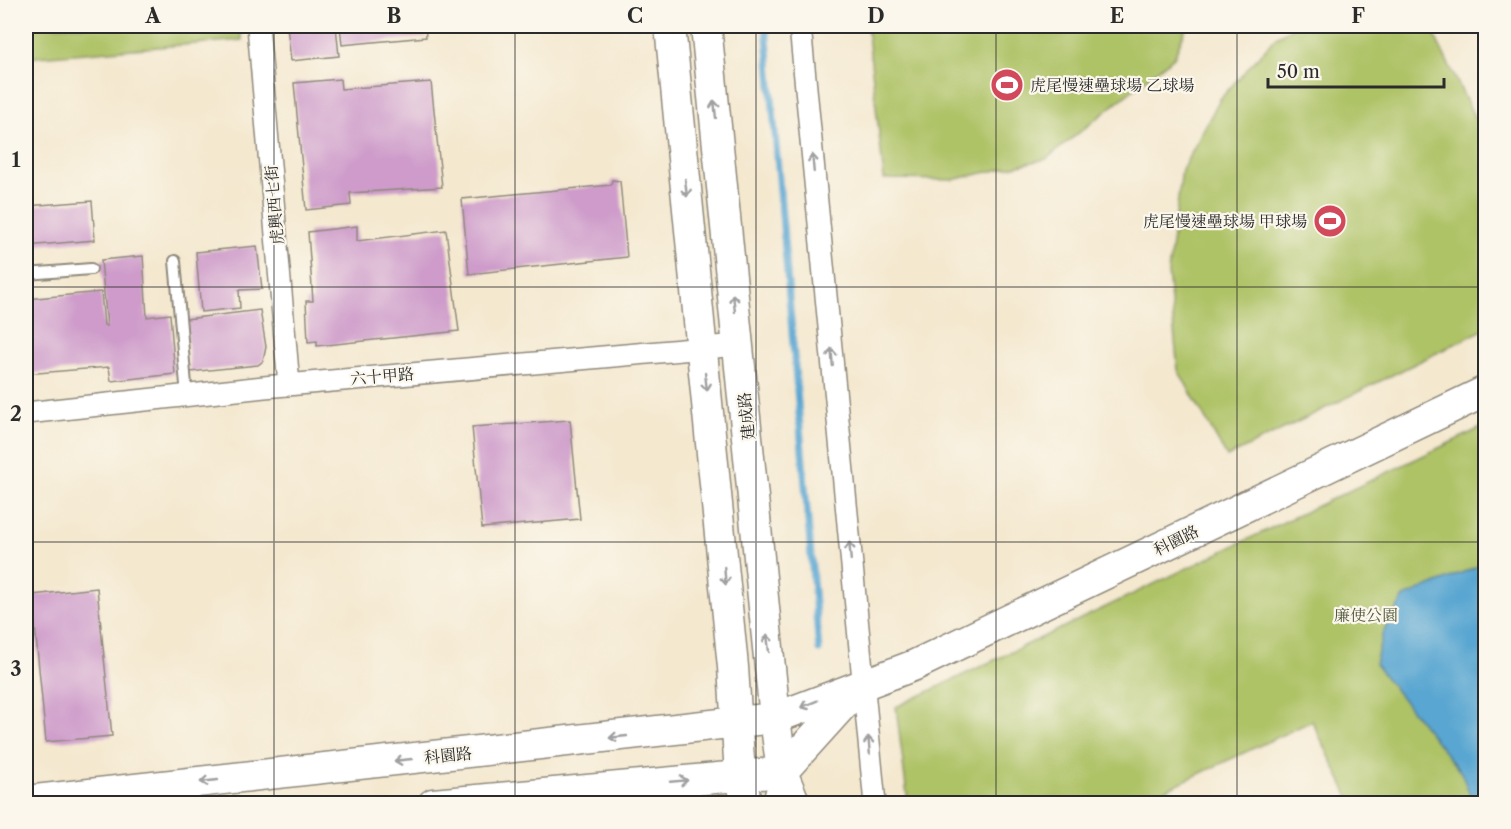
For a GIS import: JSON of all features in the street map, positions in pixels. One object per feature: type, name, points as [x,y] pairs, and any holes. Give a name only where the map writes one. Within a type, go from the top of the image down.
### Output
[{"type":"street","name":"虎興西七街","points":[[258,26],[289,385]]},
{"type":"street","points":[[670,26],[703,347],[738,723],[740,775],[747,804]]},
{"type":"street","name":"建成路","points":[[706,26],[775,718],[782,772],[795,804]]},
{"type":"street","points":[[800,26],[874,804]]},
{"type":"street","name":"六十甲路","points":[[26,413],[289,385],[738,345]]},
{"type":"street","name":"科園路","points":[[26,801],[775,718],[915,665],[1485,391]]},
{"type":"street","name":"科園路","points":[[773,804],[782,772],[864,683]]},
{"type":"street","points":[[433,804],[782,772]]},
{"type":"lane","points":[[175,261],[188,396]]},
{"type":"lane","points":[[26,274],[91,268]]},
{"type":"green space","points":[[26,26],[240,26],[242,40],[26,58]]},
{"type":"green space","name":"虎尾慢速壘球場 乙球場","points":[[867,26],[1187,26],[1174,57],[1046,159],[952,180],[884,179]]},
{"type":"green space","name":"虎尾慢速壘球場 甲球場","points":[[1295,26],[1430,26],[1485,139],[1485,329],[1227,457],[1178,370],[1168,272],[1182,170],[1220,99],[1276,37]]},
{"type":"green space","name":"廉使公園","points":[[1485,426],[1485,803],[1352,803],[1312,721],[1137,803],[908,803],[896,707]]},
{"type":"water","points":[[1485,563],[1485,803],[1473,803],[1462,774],[1375,664],[1383,632],[1404,597]]},
{"type":"building","points":[[287,26],[336,26],[339,56],[291,61]]},
{"type":"building","points":[[340,26],[425,26],[426,37],[342,45]]},
{"type":"building","points":[[340,79],[341,89],[431,82],[442,187],[350,193],[351,205],[306,210],[294,83]]},
{"type":"building","points":[[612,180],[620,181],[627,257],[469,274],[462,199],[611,185]]},
{"type":"building","points":[[92,201],[95,240],[26,246],[26,206]]},
{"type":"building","points":[[357,226],[357,241],[446,230],[459,331],[317,346],[317,341],[308,342],[306,301],[313,301],[308,232]]},
{"type":"building","points":[[257,246],[262,289],[239,290],[240,308],[201,312],[196,252]]},
{"type":"building","points":[[143,256],[147,317],[170,314],[175,374],[111,381],[109,367],[26,374],[26,299],[101,292],[104,325],[107,326],[101,260]]},
{"type":"building","points":[[260,310],[266,347],[263,361],[258,365],[190,372],[186,319]]},
{"type":"building","points":[[570,420],[580,519],[482,528],[472,427]]},
{"type":"building","points":[[97,588],[112,736],[46,742],[32,595]]},
{"type":"waterway","points":[[766,26],[819,650]]},
{"type":"place","name":"虎尾慢速壘球場 乙球場","points":[[1007,85]]},
{"type":"place","name":"虎尾慢速壘球場 甲球場","points":[[1330,221]]}]
